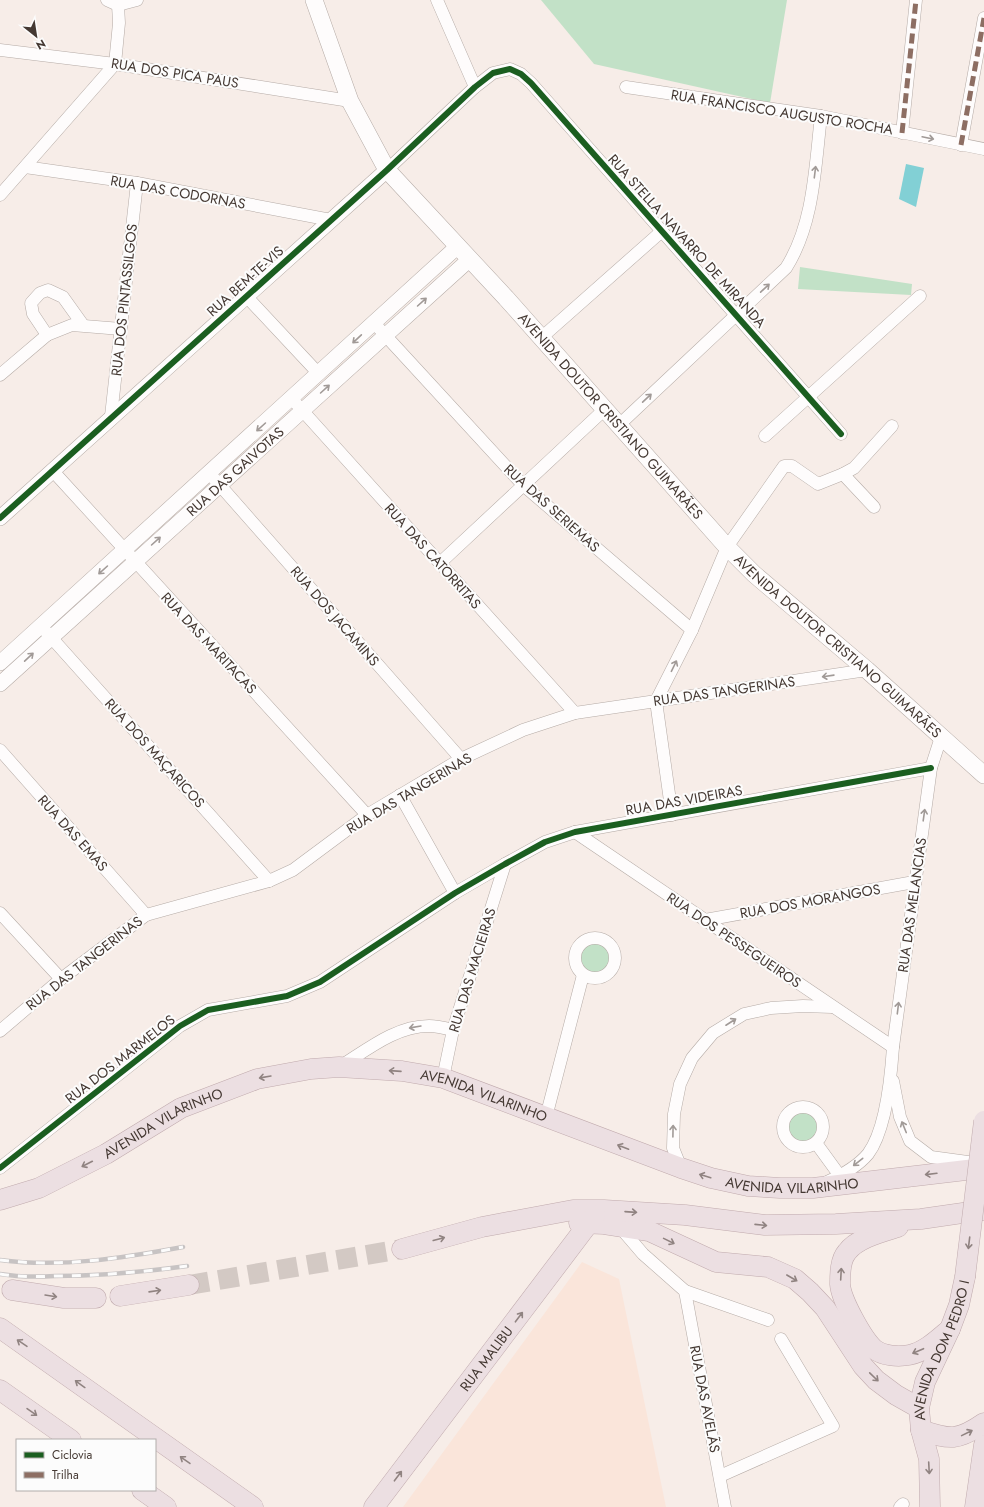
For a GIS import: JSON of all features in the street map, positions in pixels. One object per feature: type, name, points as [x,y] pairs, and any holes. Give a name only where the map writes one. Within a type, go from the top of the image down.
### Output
[{"type":"highway","name":"AVENIDA VILARINHO","points":[[0,1200],[39,1188],[106,1154],[181,1108],[256,1078],[311,1069],[339,1067],[402,1071],[443,1078],[546,1117],[666,1154],[681,1168],[711,1178],[748,1186],[813,1188],[984,1168]]},
{"type":"highway","name":"AVENIDA DOM PEDRO I","points":[[930,1507],[929,1459],[921,1430],[919,1408],[925,1382],[950,1329],[959,1305],[965,1277],[984,1121]]},
{"type":"highway","points":[[402,1249],[482,1227],[504,1224],[523,1227],[594,1216],[685,1215],[765,1225],[836,1224],[921,1219],[984,1210]]},
{"type":"highway","points":[[594,1216],[619,1226],[649,1231],[716,1262],[768,1267],[795,1279],[825,1308],[859,1360],[872,1375],[896,1395],[919,1408]]},
{"type":"highway","name":"RUA MALIBU","points":[[374,1507],[594,1216]]},
{"type":"highway","points":[[921,1219],[878,1233],[847,1251],[843,1259],[840,1286],[865,1338],[875,1349],[887,1355],[909,1355],[926,1348],[950,1329]]},
{"type":"highway","points":[[120,1296],[189,1285]]},
{"type":"highway","points":[[12,1290],[64,1298],[96,1298]]},
{"type":"highway","points":[[0,1328],[253,1507]]},
{"type":"highway","points":[[0,1390],[70,1439]]},
{"type":"highway","points":[[921,1430],[943,1438],[957,1438],[970,1433],[984,1423]]},
{"type":"highway","points":[[975,1507],[984,1447]]},
{"type":"highway","points":[[143,1491],[166,1507]]},
{"type":"main road","name":"AVENIDA DOUTOR CRISTIANO GUIMARÃES","points":[[314,0],[350,101],[387,170],[619,424],[727,547],[754,574],[867,670],[984,775]]},
{"type":"street","points":[[0,195],[115,64],[119,23],[113,2],[137,0]]},
{"type":"street","points":[[437,0],[475,88]]},
{"type":"street","points":[[902,132],[916,0]]},
{"type":"street","points":[[961,144],[984,18]]},
{"type":"street","name":"RUA DOS PICA PAUS","points":[[0,50],[115,64],[350,101]]},
{"type":"street","name":"RUA BEM-TE-VIS","points":[[0,518],[111,416],[387,170],[475,88],[493,73],[510,69]]},
{"type":"street","name":"RUA STELLA NAVARRO DE MIRANDA","points":[[510,69],[521,74],[531,83],[841,434]]},
{"type":"street","name":"RUA FRANCISCO AUGUSTO ROCHA","points":[[626,87],[821,116],[984,149]]},
{"type":"street","points":[[619,424],[786,268],[797,251],[805,225],[813,187],[821,116]]},
{"type":"street","name":"RUA DAS CODORNAS","points":[[25,167],[137,183],[331,220]]},
{"type":"street","name":"RUA DOS PINTASSILGOS","points":[[111,416],[137,183]]},
{"type":"street","points":[[541,338],[662,231]]},
{"type":"street","name":"RUA DAS GAIVOTAS","points":[[297,404],[319,374],[374,323],[464,253]]},
{"type":"street","name":"RUA DAS GAIVOTAS","points":[[0,684],[45,632],[297,404],[384,335],[464,253]]},
{"type":"street","points":[[47,335],[33,314],[31,303],[40,293],[48,290],[62,297],[83,325]]},
{"type":"street","points":[[246,296],[319,374]]},
{"type":"street","points":[[765,436],[920,296]]},
{"type":"street","name":"RUA DAS SERIEMAS","points":[[374,323],[523,485],[692,630]]},
{"type":"street","points":[[0,375],[47,335],[72,326],[83,325],[121,329]]},
{"type":"street","name":"RUA DAS CATORRITAS","points":[[297,404],[575,713]]},
{"type":"street","points":[[440,563],[605,409]]},
{"type":"street","points":[[672,815],[656,701],[692,630],[727,547],[784,466],[792,466],[818,484],[854,468],[892,426]]},
{"type":"street","name":"RUA DAS MARITACAS","points":[[52,470],[367,815]]},
{"type":"street","points":[[843,474],[874,507]]},
{"type":"street","name":"RUA DOS JACAMINS","points":[[215,479],[461,759]]},
{"type":"street","name":"RUA DAS GAIVOTAS","points":[[0,663],[45,632]]},
{"type":"street","name":"RUA DOS MAÇARICOS","points":[[45,632],[269,881]]},
{"type":"street","name":"RUA DAS TANGERINAS","points":[[0,1031],[61,978],[146,915],[269,881],[293,870],[367,815],[461,759],[523,730],[575,713],[867,670]]},
{"type":"street","name":"RUA DAS MELANCIAS","points":[[813,1188],[840,1176],[867,1155],[879,1134],[892,1075],[893,1047],[914,882],[931,768],[941,737]]},
{"type":"street","name":"RUA DAS EMAS","points":[[0,750],[146,915]]},
{"type":"street","name":"RUA DAS VIDEIRAS","points":[[455,894],[545,842],[576,832],[931,768]]},
{"type":"street","points":[[400,796],[455,894]]},
{"type":"street","name":"RUA DOS PESSEGUEIROS","points":[[576,832],[893,1047]]},
{"type":"street","name":"RUA DAS MACIEIRAS","points":[[443,1078],[453,1030],[505,864]]},
{"type":"street","name":"RUA DOS MORANGOS","points":[[705,920],[914,882]]},
{"type":"street","name":"RUA DOS MARMELOS","points":[[0,1168],[180,1026],[208,1010],[287,996],[320,982],[455,894]]},
{"type":"street","points":[[0,913],[61,978]]},
{"type":"street","points":[[546,1117],[583,975]]},
{"type":"street","points":[[666,1154],[680,1084],[692,1058],[713,1033],[744,1014],[771,1008],[803,1006],[833,1007]]},
{"type":"street","points":[[339,1067],[397,1032],[414,1027],[429,1026],[453,1030]]},
{"type":"street","name":"RUA DAS MELANCIAS","points":[[892,1075],[900,1117],[910,1141],[931,1157],[984,1164]]},
{"type":"street","points":[[816,1143],[840,1176]]},
{"type":"street","points":[[619,1226],[643,1254],[685,1291],[768,1320]]},
{"type":"street","name":"RUA DAS AVELÃS","points":[[685,1291],[725,1507]]},
{"type":"street","points":[[720,1476],[833,1426],[781,1339]]},
{"type":"shaded area","points":[[582,1262],[619,1279],[666,1507],[403,1507]]},
{"type":"green space","points":[[541,0],[787,0],[770,103],[594,64]]},
{"type":"green space","points":[[800,267],[912,284],[911,295],[798,289]]},
{"type":"green space","points":[[594,942],[600,943],[607,949],[610,958],[609,964],[603,971],[594,974],[588,973],[581,967],[578,958],[579,952],[585,945]]},
{"type":"green space","points":[[803,1111],[809,1112],[816,1118],[819,1127],[818,1133],[812,1140],[803,1143],[797,1142],[790,1136],[787,1127],[788,1121],[794,1114]]},
{"type":"water","points":[[906,164],[924,168],[916,207],[899,199]]},
{"type":"tunnel","points":[[189,1285],[402,1249]]},
{"type":"railway","points":[[0,1260],[46,1263],[92,1261],[183,1247]]},
{"type":"railway","points":[[0,1274],[41,1277],[88,1275],[138,1272],[187,1266]]},
{"type":"marked path","points":[[902,133],[916,0]]},
{"type":"marked path","points":[[961,145],[984,18]]},
{"type":"cycle path","points":[[0,518],[387,170],[475,87],[493,73],[510,69],[521,74],[531,83],[841,434]]},
{"type":"cycle path","points":[[0,1168],[180,1026],[208,1010],[287,996],[320,982],[455,893],[545,842],[575,832],[931,768]]}]
